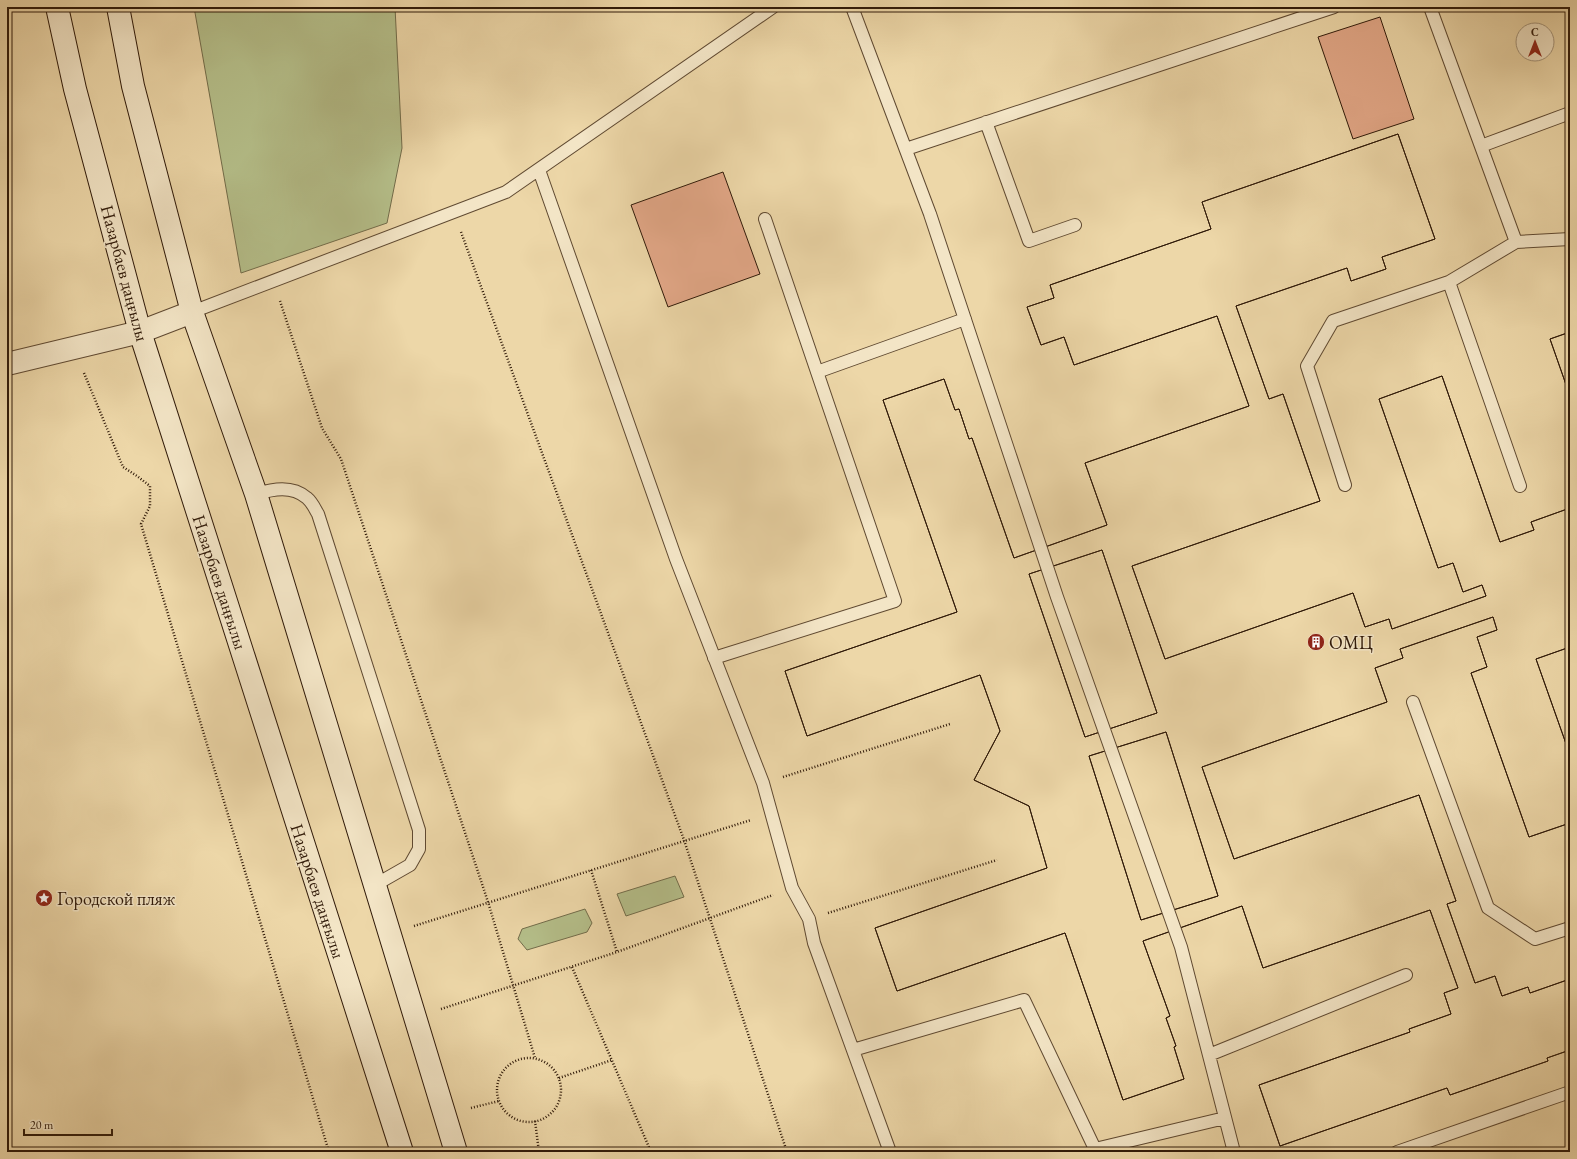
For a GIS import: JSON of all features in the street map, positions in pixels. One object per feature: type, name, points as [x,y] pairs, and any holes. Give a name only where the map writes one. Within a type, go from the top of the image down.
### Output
[{"type":"main road","name":"Назарбаев даңғылы","points":[[57,7],[75,89],[140,332],[402,1152]]},
{"type":"main road","points":[[118,7],[133,86],[192,312],[256,494],[456,1152]]},
{"type":"main road","points":[[7,364],[140,332],[192,312]]},
{"type":"lane","points":[[192,312],[506,192],[773,7]]},
{"type":"lane","points":[[852,7],[930,214],[1057,597],[1181,947],[1234,1152]]},
{"type":"lane","points":[[906,149],[1334,7]]},
{"type":"lane","points":[[1430,7],[1516,242]]},
{"type":"lane","points":[[1481,146],[1570,113]]},
{"type":"lane","points":[[986,122],[1029,240],[1076,225]]},
{"type":"lane","points":[[539,170],[676,558],[763,783],[792,888],[809,919],[814,943],[890,1152]]},
{"type":"lane","points":[[714,658],[894,601],[765,219]]},
{"type":"lane","points":[[1345,485],[1307,366],[1333,322],[1449,282],[1516,242],[1570,239]]},
{"type":"lane","points":[[1449,282],[1520,486]]},
{"type":"lane","points":[[817,372],[965,318]]},
{"type":"lane","points":[[256,494],[275,489],[293,490],[308,499],[318,514],[419,830],[419,849],[410,865],[375,885]]},
{"type":"lane","points":[[1413,702],[1488,908],[1535,939],[1570,928]]},
{"type":"lane","points":[[1209,1055],[1406,975]]},
{"type":"lane","points":[[853,1050],[1024,1000],[1095,1149],[1225,1118]]},
{"type":"lane","points":[[1397,1152],[1570,1092]]},
{"type":"path","points":[[454,212],[684,840],[787,1152]]},
{"type":"path","points":[[273,281],[322,428],[341,459],[488,902],[512,986],[535,1058]]},
{"type":"path","points":[[74,348],[124,467],[150,486],[150,506],[141,524],[329,1152]]},
{"type":"path","points":[[763,783],[950,724]]},
{"type":"path","points":[[407,928],[771,814]]},
{"type":"path","points":[[809,919],[997,860]]},
{"type":"path","points":[[591,870],[617,952]]},
{"type":"path","points":[[440,1009],[617,952],[792,888]]},
{"type":"path","points":[[572,966],[651,1152]]},
{"type":"path","points":[[524,1058],[535,1058],[554,1068],[560,1078],[562,1089],[560,1100],[555,1110],[546,1117],[535,1121],[524,1121],[514,1118],[505,1111],[499,1101],[497,1090],[499,1079],[504,1069],[513,1062],[524,1058]]},
{"type":"path","points":[[560,1078],[612,1060]]},
{"type":"path","points":[[535,1121],[539,1152]]},
{"type":"green space","points":[[194,7],[395,7],[402,148],[387,223],[241,273]]},
{"type":"green space","points":[[675,876],[684,897],[626,916],[617,894]]},
{"type":"green space","points":[[585,909],[592,923],[587,932],[527,950],[518,939],[522,929]]},
{"type":"building","points":[[1380,17],[1414,119],[1353,139],[1318,37]]},
{"type":"building","name":"ОМЦ","points":[[1398,134],[1435,239],[1382,257],[1386,269],[1351,281],[1347,268],[1236,306],[1269,399],[1283,394],[1320,501],[1132,566],[1165,659],[1353,593],[1365,627],[1389,619],[1392,629],[1486,596],[1482,585],[1463,592],[1453,563],[1438,568],[1379,399],[1442,376],[1500,542],[1534,530],[1531,522],[1570,508],[1570,647],[1536,659],[1570,755],[1570,823],[1529,837],[1471,673],[1487,667],[1477,637],[1497,630],[1493,617],[1400,649],[1403,658],[1375,668],[1387,702],[1202,767],[1234,859],[1419,795],[1456,901],[1447,904],[1475,983],[1495,976],[1502,996],[1528,987],[1530,993],[1570,979],[1570,1050],[1547,1058],[1548,1061],[1450,1095],[1447,1088],[1280,1146],[1259,1085],[1410,1032],[1409,1029],[1451,1014],[1444,993],[1458,988],[1430,910],[1263,968],[1242,906],[1143,941],[1170,1016],[1166,1018],[1176,1046],[1174,1047],[1184,1079],[1123,1100],[1065,933],[897,991],[875,928],[1047,868],[1029,806],[974,780],[1000,731],[980,675],[807,736],[785,671],[957,612],[883,400],[944,379],[955,410],[959,409],[969,439],[972,438],[1014,558],[1107,525],[1085,463],[1249,406],[1217,316],[1074,365],[1064,337],[1041,345],[1027,307],[1054,298],[1050,285],[1211,229],[1202,202]],"holes":[[[1102,550],[1157,713],[1085,737],[1029,574]],[[1166,732],[1218,896],[1141,920],[1089,756]]]},
{"type":"building","name":"ОМЦ","points":[[1398,134],[1435,239],[1382,257],[1386,269],[1351,281],[1347,268],[1236,306],[1269,399],[1283,394],[1320,501],[1132,566],[1165,659],[1353,593],[1365,627],[1389,619],[1392,629],[1486,596],[1482,585],[1463,592],[1453,563],[1438,568],[1379,399],[1442,376],[1500,542],[1534,530],[1531,522],[1570,508],[1570,647],[1536,659],[1570,755],[1570,823],[1529,837],[1471,673],[1487,667],[1477,637],[1497,630],[1493,617],[1400,649],[1403,658],[1375,668],[1387,702],[1202,767],[1234,859],[1419,795],[1456,901],[1447,904],[1475,983],[1495,976],[1502,996],[1528,987],[1530,993],[1570,979],[1570,1050],[1547,1058],[1548,1061],[1450,1095],[1447,1088],[1280,1146],[1259,1085],[1410,1032],[1409,1029],[1451,1014],[1444,993],[1458,988],[1430,910],[1263,968],[1242,906],[1143,941],[1170,1016],[1166,1018],[1176,1046],[1174,1047],[1184,1079],[1123,1100],[1065,933],[897,991],[875,928],[1047,868],[1029,806],[974,780],[1000,731],[980,675],[807,736],[785,671],[957,612],[883,400],[944,379],[955,410],[959,409],[969,439],[972,438],[1014,558],[1107,525],[1085,463],[1249,406],[1217,316],[1074,365],[1064,337],[1041,345],[1027,307],[1054,298],[1050,285],[1211,229],[1202,202]]},
{"type":"building","points":[[723,172],[760,274],[668,307],[631,205]]},
{"type":"building","points":[[1570,332],[1570,396],[1550,339]]},
{"type":"building","points":[[1570,332],[1570,396],[1550,339]]},
{"type":"building","points":[[1102,550],[1157,713],[1085,737],[1029,574]]},
{"type":"building","points":[[1166,732],[1218,896],[1141,920],[1089,756]]},
{"type":"place","name":"ОМЦ","points":[[1316,642]]},
{"type":"place","name":"Городской пляж","points":[[44,898]]}]
